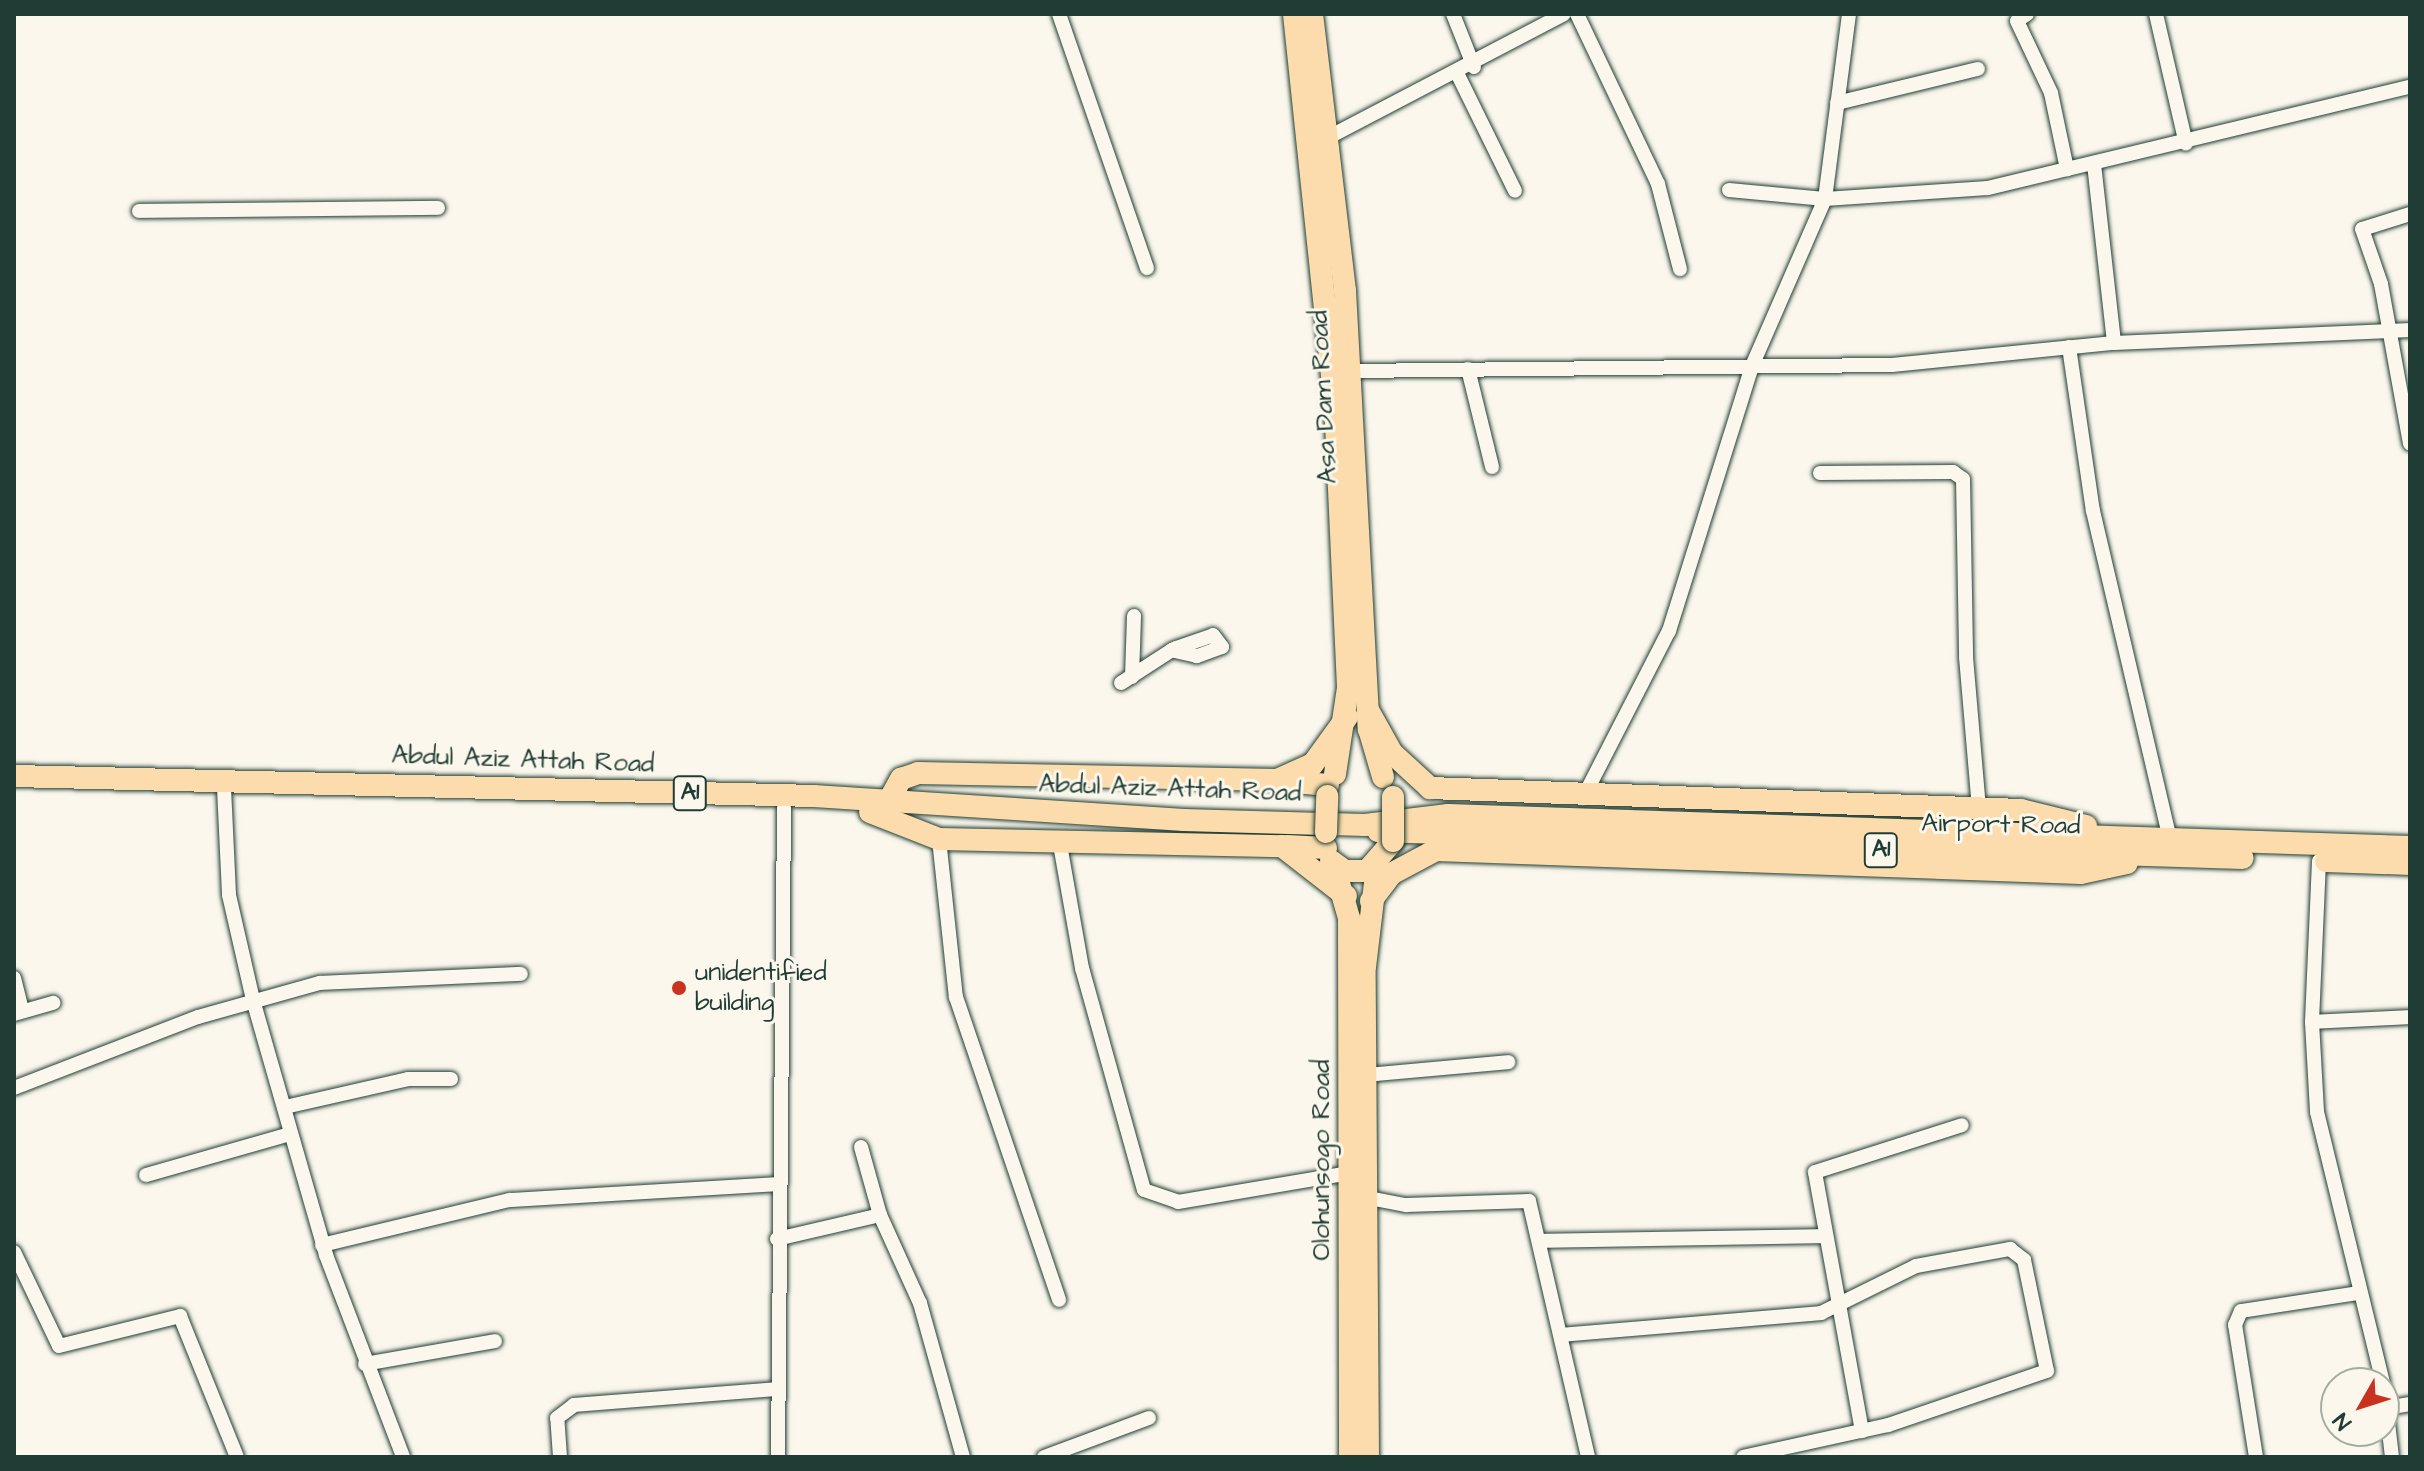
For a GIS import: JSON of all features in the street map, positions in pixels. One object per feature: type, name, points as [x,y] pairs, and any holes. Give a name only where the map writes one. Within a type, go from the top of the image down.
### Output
[{"type":"main road","name":"Asa Dam Road","points":[[1294,14],[1330,327],[1357,714],[1389,788],[1387,853]]},
{"type":"main road","name":"Asa Dam Road","points":[[1312,14],[1351,371],[1357,714],[1330,785],[1329,849]]},
{"type":"main road","points":[[1277,780],[1313,764],[1357,714],[1392,753],[1430,788]]},
{"type":"main road","points":[[1355,767],[1389,788],[1583,798],[2021,810],[2145,847],[2081,873],[1424,851],[1387,853],[1356,873],[1329,849],[1059,839],[939,839],[878,808],[901,779],[918,773],[1277,780],[1330,785],[1355,767]]},
{"type":"main road","name":"Abdul Aziz Attah Road","points":[[14,776],[1358,827]]},
{"type":"main road","name":"Abdul Aziz Attah Road","points":[[14,790],[224,788],[784,808],[878,808]]},
{"type":"main road","name":"Airport Road","points":[[1358,827],[1435,814],[2145,847],[2319,861],[2410,864]]},
{"type":"main road","name":"Airport Road","points":[[2145,847],[2170,840],[2410,847]]},
{"type":"main road","points":[[1282,846],[1346,896]]},
{"type":"main road","name":"Olohunsogo Road","points":[[1329,849],[1346,896],[1350,1173],[1359,1398],[1368,1457]]},
{"type":"main road","points":[[1371,901],[1391,874],[1424,851]]},
{"type":"main road","name":"Olohunsogo Road","points":[[1350,1457],[1359,1398],[1369,1198],[1366,1075],[1371,901],[1387,853]]},
{"type":"street","points":[[1059,14],[1147,268]]},
{"type":"street","points":[[1453,14],[1474,67]]},
{"type":"street","points":[[1327,138],[1474,67],[1564,14]]},
{"type":"street","points":[[1577,14],[1658,184],[1680,269]]},
{"type":"street","points":[[1583,798],[1669,631],[1752,366],[1825,199],[1849,14]]},
{"type":"street","points":[[2156,14],[2186,144]]},
{"type":"street","points":[[2015,16],[2051,93],[2067,169]]},
{"type":"street","points":[[1837,103],[1978,69]]},
{"type":"street","points":[[1458,75],[1515,191]]},
{"type":"street","points":[[1729,190],[1825,199],[1988,188],[2186,144],[2410,87]]},
{"type":"street","points":[[2094,164],[2114,343]]},
{"type":"street","points":[[139,211],[438,208]]},
{"type":"street","points":[[2410,214],[2362,229],[2410,443]]},
{"type":"street","points":[[1351,371],[1892,365],[2114,343],[2410,330]]},
{"type":"street","points":[[2069,347],[2093,511],[2170,840]]},
{"type":"street","points":[[1468,369],[1492,467]]},
{"type":"street","points":[[1820,473],[1953,472],[1963,479],[1966,657],[1979,809]]},
{"type":"street","points":[[1134,616],[1126,680],[1172,650]]},
{"type":"street","points":[[224,788],[229,895],[253,1000],[322,1245],[403,1457]]},
{"type":"street","points":[[778,1457],[777,1184],[784,808]]},
{"type":"street","points":[[939,839],[956,997],[1059,1300]]},
{"type":"street","points":[[1059,839],[1082,968],[1144,1190],[1178,1202],[1350,1173]]},
{"type":"street","points":[[2319,861],[2312,1022],[2317,1112],[2359,1293],[2375,1327],[2381,1367]]},
{"type":"street","points":[[14,1088],[253,1000],[352,978],[521,974]]},
{"type":"street","points":[[14,978],[18,1013],[53,1003]]},
{"type":"street","points":[[2312,1022],[2410,1017]]},
{"type":"street","points":[[1366,1075],[1508,1062]]},
{"type":"street","points":[[285,1107],[408,1079],[451,1079]]},
{"type":"street","points":[[1862,1431],[1814,1182],[1822,1166],[1962,1125]]},
{"type":"street","points":[[146,1175],[290,1134]]},
{"type":"street","points":[[861,1147],[880,1215],[920,1303],[963,1457]]},
{"type":"street","points":[[322,1245],[510,1200],[777,1184]]},
{"type":"street","points":[[1369,1198],[1406,1205],[1529,1201],[1588,1457]]},
{"type":"street","points":[[777,1239],[880,1215]]},
{"type":"street","points":[[1539,1241],[1824,1236]]},
{"type":"street","points":[[1561,1335],[1838,1307],[1916,1266],[2010,1249],[2024,1260],[2049,1368],[1862,1431],[1743,1457]]},
{"type":"street","points":[[14,1252],[59,1346],[180,1316],[237,1457]]},
{"type":"street","points":[[2256,1457],[2235,1325],[2241,1311],[2359,1293]]},
{"type":"street","points":[[365,1364],[495,1341]]},
{"type":"street","points":[[560,1457],[557,1418],[574,1405],[778,1389]]},
{"type":"street","points":[[1044,1457],[1149,1418]]},
{"type":"place","name":"unidentified building","points":[[679,988]]}]
